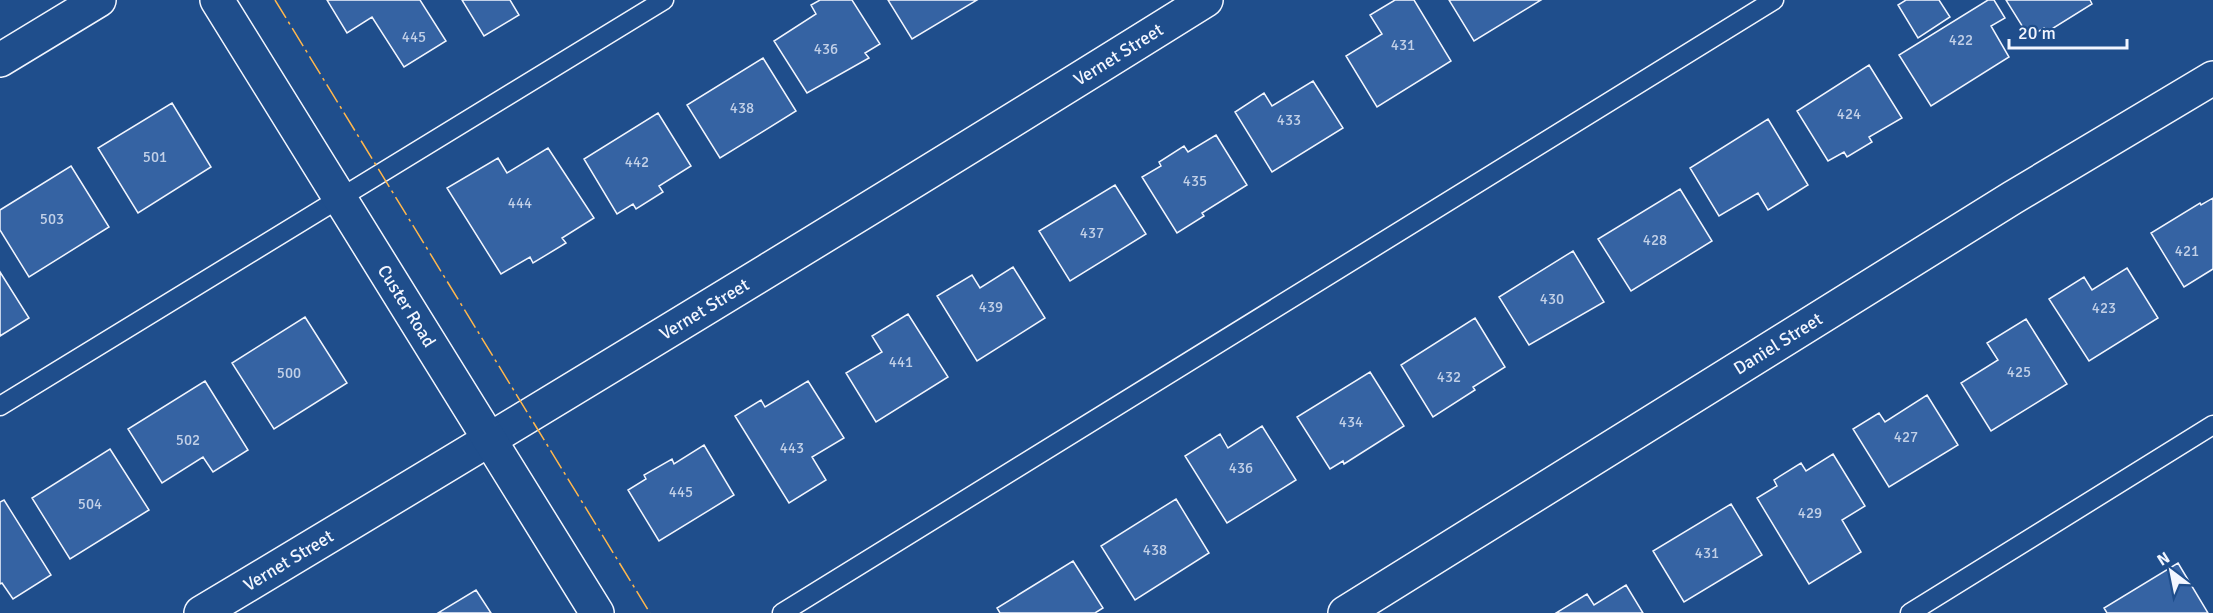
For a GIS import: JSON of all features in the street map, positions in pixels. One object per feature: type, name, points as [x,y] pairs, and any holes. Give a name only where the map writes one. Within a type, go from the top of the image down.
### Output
[{"type":"street","points":[[0,60],[99,0]]},
{"type":"street","name":"Custer Road","points":[[217,0],[597,613]]},
{"type":"street","name":"Vernet Street","points":[[201,613],[490,440],[972,146],[1206,0]]},
{"type":"street","name":"Daniel Street","points":[[1345,613],[2012,198],[2213,78]]},
{"type":"lane","points":[[0,406],[664,0]]},
{"type":"lane","points":[[782,613],[1774,0]]},
{"type":"lane","points":[[1910,613],[2213,425]]},
{"type":"building","points":[[327,0],[420,0],[446,41],[404,67],[372,17],[347,33]]},
{"type":"building","points":[[462,0],[510,0],[519,15],[484,36]]},
{"type":"building","points":[[820,0],[852,0],[880,44],[865,53],[869,58],[807,93],[774,41],[816,14],[811,5]]},
{"type":"building","points":[[888,0],[977,0],[912,39]]},
{"type":"building","points":[[1395,0],[1414,0],[1451,61],[1377,107],[1346,56],[1382,34],[1370,15]]},
{"type":"building","points":[[1449,0],[1541,0],[1474,41]]},
{"type":"building","points":[[1906,0],[1939,0],[1950,17],[1918,38],[1898,5]]},
{"type":"building","points":[[1988,0],[1994,0],[2005,18],[1991,26],[2009,57],[1931,106],[1899,55]]},
{"type":"building","points":[[2006,0],[2090,0],[2092,4],[2047,32],[2044,28],[2029,37]]},
{"type":"building","points":[[763,58],[796,111],[720,158],[687,105]]},
{"type":"building","points":[[1869,65],[1902,118],[1869,137],[1872,142],[1847,157],[1844,152],[1828,161],[1797,111]]},
{"type":"building","points":[[1313,81],[1343,128],[1272,172],[1235,112],[1264,93],[1272,106]]},
{"type":"building","points":[[172,103],[211,167],[138,213],[98,148]]},
{"type":"building","points":[[658,113],[691,166],[659,186],[663,192],[636,209],[633,204],[617,214],[584,159]]},
{"type":"building","points":[[1768,119],[1808,185],[1768,210],[1758,193],[1719,216],[1690,168]]},
{"type":"building","points":[[1216,135],[1247,185],[1202,213],[1204,216],[1177,233],[1142,177],[1161,166],[1159,162],[1184,146],[1188,152]]},
{"type":"building","points":[[548,148],[594,218],[562,238],[566,243],[533,263],[530,257],[501,274],[447,188],[498,158],[507,173]]},
{"type":"building","points":[[71,166],[109,227],[29,277],[0,230],[0,210]]},
{"type":"building","points":[[1115,185],[1146,234],[1070,281],[1039,231]]},
{"type":"building","points":[[1680,189],[1712,241],[1631,291],[1598,239]]},
{"type":"building","points":[[2213,198],[2213,269],[2184,287],[2151,233],[2200,203],[2201,205]]},
{"type":"building","points":[[1573,251],[1604,302],[1529,345],[1499,297]]},
{"type":"building","points":[[1013,267],[1045,318],[977,361],[937,296],[972,275],[980,288]]},
{"type":"building","points":[[2127,268],[2158,318],[2089,361],[2049,299],[2084,277],[2092,290]]},
{"type":"building","points":[[0,272],[29,318],[0,336]]},
{"type":"building","points":[[908,314],[948,377],[876,422],[846,373],[882,352],[872,336]]},
{"type":"building","points":[[305,317],[347,383],[274,429],[232,363]]},
{"type":"building","points":[[1475,318],[1505,367],[1473,387],[1475,390],[1433,417],[1401,365]]},
{"type":"building","points":[[2026,319],[2067,384],[1991,431],[1961,383],[1998,360],[1987,343]]},
{"type":"building","points":[[1370,372],[1404,426],[1344,464],[1343,461],[1330,469],[1297,417]]},
{"type":"building","points":[[205,381],[248,450],[213,472],[203,457],[162,483],[128,429]]},
{"type":"building","points":[[808,381],[844,438],[812,457],[826,480],[789,503],[735,416],[761,400],[765,407]]},
{"type":"building","points":[[1927,395],[1958,445],[1889,487],[1853,429],[1879,413],[1885,422]]},
{"type":"building","points":[[1262,426],[1296,480],[1227,523],[1185,456],[1220,434],[1228,448]]},
{"type":"building","points":[[704,445],[734,495],[659,541],[628,490],[646,479],[644,475],[672,459],[674,464]]},
{"type":"building","points":[[110,449],[149,510],[70,559],[32,498]]},
{"type":"building","points":[[1833,454],[1865,506],[1842,520],[1861,552],[1809,584],[1757,498],[1777,486],[1774,480],[1801,463],[1806,471]]},
{"type":"building","points":[[1176,499],[1209,553],[1135,600],[1101,546]]},
{"type":"building","points":[[4,500],[51,575],[13,599],[2,583],[0,584],[0,502]]},
{"type":"building","points":[[1731,504],[1762,555],[1684,602],[1653,551]]},
{"type":"building","points":[[1073,561],[1103,608],[1095,613],[1000,613],[997,608]]},
{"type":"building","points":[[2178,563],[2208,613],[2107,613],[2104,608]]},
{"type":"building","points":[[1626,585],[1643,613],[1556,613],[1587,594],[1594,605]]},
{"type":"building","points":[[476,590],[491,613],[438,613]]},
{"type":"power","points":[[275,0],[650,613]]}]
